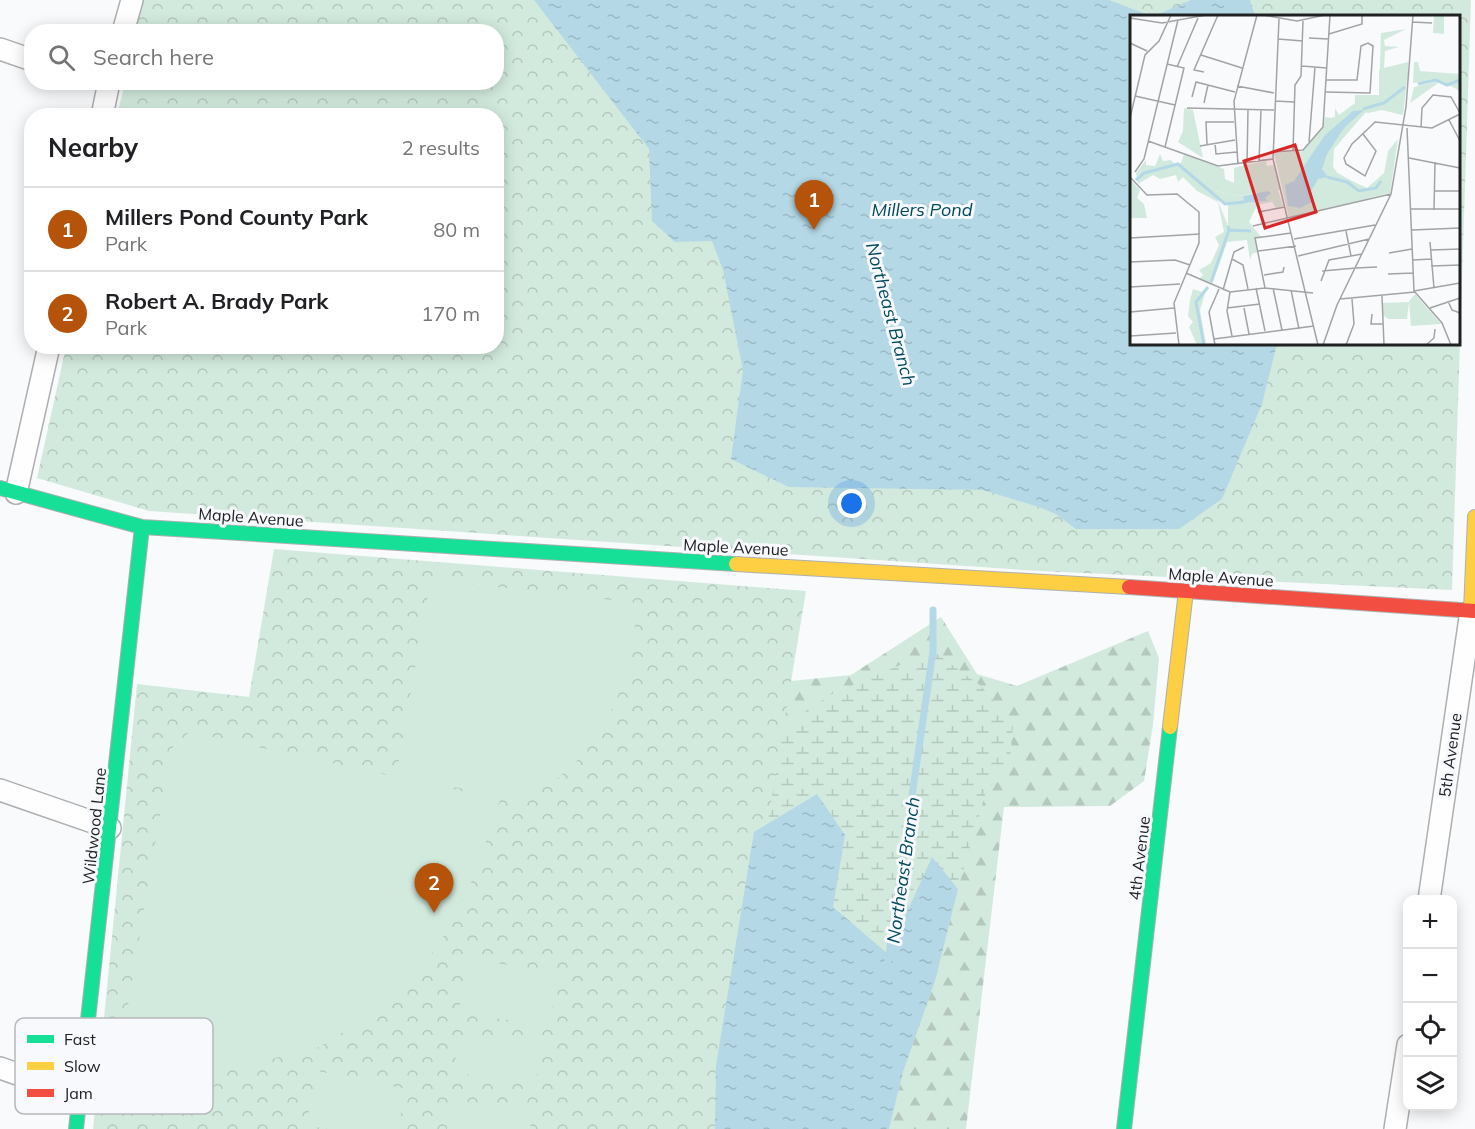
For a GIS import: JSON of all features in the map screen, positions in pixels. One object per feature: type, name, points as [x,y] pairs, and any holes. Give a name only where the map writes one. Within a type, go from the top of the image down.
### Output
[{"type":"main road","name":"Maple Avenue","points":[[8,490],[142,527],[1186,591],[1473,611]]},
{"type":"main road","points":[[1473,611],[1475,517]]},
{"type":"main road","name":"Wildwood Lane","points":[[89,1018],[142,527]]},
{"type":"main road","name":"4th Avenue","points":[[1124,1129],[1186,591]]},
{"type":"main road","name":"Wildwood Lane","points":[[76,1129],[78,1114]]},
{"type":"street","points":[[125,24],[132,0]]},
{"type":"street","points":[[0,49],[24,57]]},
{"type":"street","points":[[103,108],[105,90]]},
{"type":"street","points":[[8,490],[47,354]]},
{"type":"street","name":"5th Avenue","points":[[1430,895],[1473,611]]},
{"type":"street","points":[[0,790],[110,828]]},
{"type":"street","points":[[1395,1129],[1405,1057]]},
{"type":"street","points":[[0,1068],[15,1073]]},
{"type":"green space","points":[[143,0],[1471,0],[1460,342],[1460,15],[1130,15],[1130,345],[1460,345],[1452,590],[1040,571],[149,511],[37,478],[64,354],[504,354],[504,108],[119,108],[123,90],[504,90],[504,24],[138,24]]},
{"type":"green space","points":[[274,549],[806,591],[717,1129],[93,1129],[94,1114],[213,1114],[213,1018],[104,1018],[137,684],[249,697]]},
{"type":"green space","points":[[443,581],[638,603],[629,669],[605,726],[571,768],[548,785],[507,796],[418,781],[500,800],[475,875],[439,945],[386,1005],[319,1047],[232,1069],[213,1069],[213,1018],[126,1018],[171,749],[189,732],[396,777],[428,595]]},
{"type":"green space","points":[[941,617],[977,674],[1017,686],[1148,631],[1159,658],[1153,725],[1144,781],[1110,806],[1004,807],[966,1129],[889,1129],[902,1072],[649,1129],[742,626],[791,681],[851,675]]},
{"type":"green space","points":[[933,651],[981,686],[1013,725],[1010,758],[985,795],[935,981],[903,1072],[889,1129],[754,832],[760,763],[806,711],[832,694]]},
{"type":"green space","points":[[467,959],[557,972],[550,1026],[459,1013]]},
{"type":"green space","points":[[458,1035],[541,1044],[536,1082],[454,1073]]},
{"type":"green space","points":[[317,1071],[406,1089],[398,1129],[328,1129],[306,1125]]},
{"type":"green space","points":[[450,1100],[533,1109],[530,1129],[447,1129]]},
{"type":"water","name":"Millers Pond","points":[[534,0],[1109,0],[1148,15],[1130,15],[1130,345],[1277,345],[1262,404],[1222,499],[1179,529],[1076,529],[1056,514],[983,490],[789,487],[731,459],[743,370],[723,270],[712,241],[675,242],[652,221],[649,149]]},
{"type":"water","points":[[1191,0],[1250,0],[1255,15],[1156,15]]},
{"type":"water","points":[[817,794],[845,835],[833,907],[888,954],[932,857],[958,889],[935,981],[903,1072],[889,1129],[715,1129],[716,1066],[754,832]]},
{"type":"waterway","name":"Northeast Branch","points":[[888,961],[933,651],[933,610]]},
{"type":"traffic: fast","points":[[0,488],[142,527],[736,564]]},
{"type":"traffic: fast","points":[[88,1018],[142,527]]},
{"type":"traffic: fast","points":[[1124,1129],[1170,727]]},
{"type":"traffic: fast","points":[[76,1129],[78,1114]]},
{"type":"traffic: slow","points":[[1471,611],[1475,517]]},
{"type":"traffic: slow","points":[[736,564],[1129,587]]},
{"type":"traffic: slow","points":[[1170,727],[1186,591]]},
{"type":"traffic: jam","points":[[1129,587],[1475,611]]},
{"type":"place","name":"Millers Pond County Park","points":[[814,230]]},
{"type":"place","name":"Robert A. Brady Park","points":[[434,913]]}]
